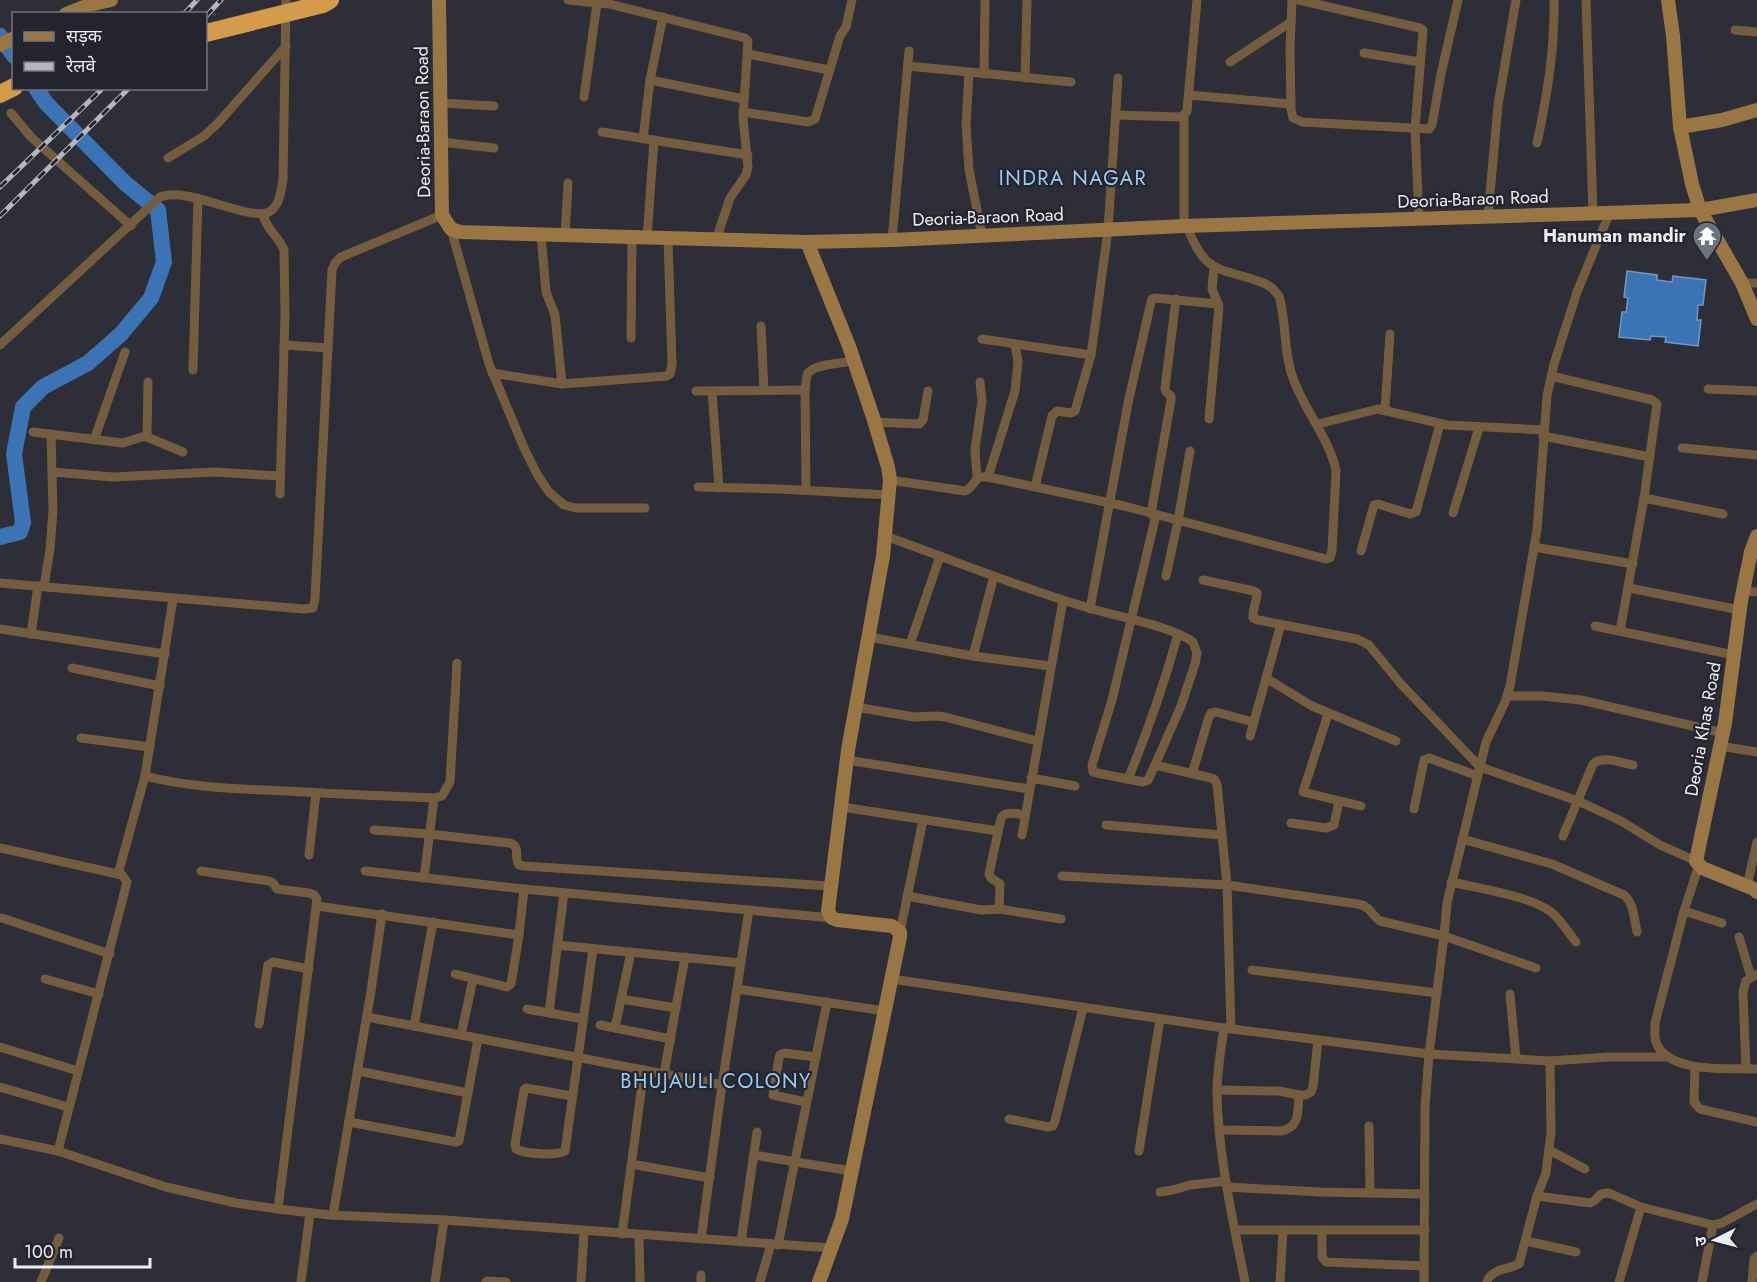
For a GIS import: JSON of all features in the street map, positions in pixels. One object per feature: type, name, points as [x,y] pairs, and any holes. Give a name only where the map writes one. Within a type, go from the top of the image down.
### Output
[{"type":"highway","points":[[207,33],[323,4],[330,0]]},
{"type":"street","points":[[71,12],[111,0]]},
{"type":"street","points":[[0,345],[160,197],[170,194],[198,198],[263,215],[268,214],[276,206],[283,180],[286,0]]},
{"type":"street","name":"Deoria-Baraon Road","points":[[439,0],[442,215],[451,229],[460,232],[807,242],[892,240],[1185,226],[1700,210],[1757,200]]},
{"type":"street","points":[[568,0],[597,3],[663,17],[746,38],[748,41],[743,112],[748,166],[746,175],[729,198],[716,240]]},
{"type":"street","points":[[743,112],[808,122],[815,119],[840,36],[846,27],[852,0]]},
{"type":"street","points":[[984,75],[986,0]]},
{"type":"street","points":[[1025,78],[1027,0]]},
{"type":"street","points":[[977,478],[988,477],[1110,503],[1326,560],[1330,558],[1336,470],[1318,424],[1293,378],[1280,296],[1266,284],[1214,267],[1200,256],[1185,226],[1184,115],[1187,111],[1189,95],[1197,0]]},
{"type":"street","points":[[1292,0],[1291,104],[1293,118],[1302,122],[1415,129],[1429,129],[1432,125],[1458,0]]},
{"type":"street","points":[[1299,0],[1422,28],[1424,33],[1415,129],[1419,218]]},
{"type":"street","points":[[1488,216],[1498,105],[1516,0]]},
{"type":"street","points":[[1537,143],[1550,78],[1554,0]]},
{"type":"street","points":[[1586,0],[1593,213]]},
{"type":"street","points":[[1668,0],[1680,127],[1692,184],[1700,210],[1742,283],[1757,319]]},
{"type":"street","points":[[584,97],[597,3]]},
{"type":"street","points":[[643,139],[650,80],[663,17]]},
{"type":"street","points":[[1230,62],[1291,22]]},
{"type":"street","points":[[1735,30],[1757,32]]},
{"type":"street","points":[[168,158],[204,136],[218,123],[286,46]]},
{"type":"street","points":[[892,240],[909,51]]},
{"type":"street","points":[[1364,53],[1420,63]]},
{"type":"street","points":[[747,54],[830,70]]},
{"type":"street","points":[[908,66],[1071,82]]},
{"type":"street","points":[[969,73],[966,124],[969,169],[982,236]]},
{"type":"street","points":[[1035,487],[1052,416],[1057,411],[1071,413],[1075,411],[1091,355],[1108,230],[1118,78]]},
{"type":"street","points":[[650,80],[744,99]]},
{"type":"street","points":[[1189,95],[1291,104]]},
{"type":"street","points":[[441,103],[494,106]]},
{"type":"street","points":[[1680,127],[1722,120],[1757,110]]},
{"type":"street","points":[[11,113],[32,137],[133,224]]},
{"type":"street","points":[[1116,115],[1179,117],[1184,115]]},
{"type":"street","points":[[602,132],[748,155]]},
{"type":"street","points":[[631,338],[639,238],[654,140]]},
{"type":"street","points":[[441,142],[494,148]]},
{"type":"street","points":[[565,236],[568,183]]},
{"type":"street","points":[[193,370],[198,198]]},
{"type":"street","points":[[1424,1282],[1425,1107],[1447,903],[1486,742],[1507,696],[1537,530],[1546,396],[1577,292],[1610,212]]},
{"type":"street","points":[[263,215],[268,228],[284,250],[284,345],[279,494]]},
{"type":"street","points":[[0,583],[173,599],[312,608],[315,605],[332,270],[341,257],[442,215]]},
{"type":"street","points":[[451,229],[492,373],[538,476],[556,500],[564,505],[576,508],[645,508]]},
{"type":"street","points":[[541,235],[546,292],[555,315],[562,384]]},
{"type":"street","points":[[492,373],[562,384],[670,374],[672,364],[668,239]]},
{"type":"street","points":[[807,242],[854,361],[888,467],[890,480],[883,556],[847,760],[830,886],[828,911],[832,918]]},
{"type":"street","points":[[1209,418],[1218,303],[1212,289],[1214,267]]},
{"type":"street","points":[[1742,283],[1757,283]]},
{"type":"street","points":[[1090,609],[1150,302],[1155,298],[1218,303]]},
{"type":"street","points":[[885,536],[1063,600],[1090,609],[1132,620],[1178,634],[1194,642],[1197,658],[1181,706],[1146,782],[1093,772],[1092,765],[1112,700],[1132,620],[1154,514],[1171,400],[1165,388],[1176,299]]},
{"type":"street","points":[[761,326],[764,390]]},
{"type":"street","points":[[1385,409],[1390,334]]},
{"type":"street","points":[[982,339],[1091,355]]},
{"type":"street","points":[[988,477],[1016,391],[1018,362],[1016,344]]},
{"type":"street","points":[[284,345],[328,348]]},
{"type":"street","points":[[94,440],[125,352]]},
{"type":"street","points":[[806,490],[807,375],[812,369],[854,361]]},
{"type":"street","points":[[1551,376],[1655,402],[1644,498],[1620,631]]},
{"type":"street","points":[[147,437],[148,382]]},
{"type":"street","points":[[890,480],[965,491],[970,489],[977,478],[975,449],[982,401],[980,382]]},
{"type":"street","points":[[696,391],[806,390]]},
{"type":"street","points":[[1708,390],[1757,391]]},
{"type":"street","points":[[712,391],[719,488]]},
{"type":"street","points":[[874,422],[919,424],[923,420],[928,391]]},
{"type":"street","points":[[1318,424],[1376,409],[1385,409],[1440,424],[1543,433],[1650,457]]},
{"type":"street","points":[[1360,551],[1374,505],[1378,504],[1410,514],[1416,512],[1440,424]]},
{"type":"street","points":[[1453,513],[1479,428]]},
{"type":"street","points":[[33,432],[123,443],[147,437],[183,452]]},
{"type":"street","points":[[31,634],[50,549],[53,511],[51,436]]},
{"type":"street","points":[[1682,448],[1757,455]]},
{"type":"street","points":[[1166,576],[1190,450]]},
{"type":"street","points":[[52,472],[132,477],[214,472],[280,476]]},
{"type":"street","points":[[698,487],[889,495]]},
{"type":"street","points":[[1644,498],[1723,514]]},
{"type":"street","name":"Deoria Khas Road","points":[[1697,863],[1721,740],[1740,610],[1750,591],[1751,552],[1757,536]]},
{"type":"street","points":[[1534,547],[1633,564]]},
{"type":"street","points":[[910,644],[940,556]]},
{"type":"street","points":[[973,656],[994,576]]},
{"type":"street","points":[[1203,580],[1257,593],[1252,613],[1253,618],[1258,620],[1364,642],[1479,771]]},
{"type":"street","points":[[1629,588],[1740,610]]},
{"type":"street","points":[[117,874],[145,776],[173,599]]},
{"type":"street","points":[[1022,835],[1063,600]]},
{"type":"street","points":[[1250,736],[1281,624]]},
{"type":"street","points":[[1595,626],[1734,655]]},
{"type":"street","points":[[0,629],[165,654]]},
{"type":"street","points":[[1128,779],[1165,683],[1178,634]]},
{"type":"street","points":[[868,637],[973,656],[1050,666]]},
{"type":"street","points":[[145,776],[187,785],[316,793],[434,798],[442,796],[450,782],[457,663]]},
{"type":"street","points":[[72,668],[160,686]]},
{"type":"street","points":[[1266,678],[1328,714],[1396,741]]},
{"type":"street","points":[[1507,696],[1542,696],[1581,700],[1757,752]]},
{"type":"street","points":[[856,707],[914,717],[945,717],[1037,741]]},
{"type":"street","points":[[1192,774],[1211,713],[1216,712],[1254,722]]},
{"type":"street","points":[[1328,714],[1302,790],[1304,793],[1361,806]]},
{"type":"street","points":[[81,738],[150,747]]},
{"type":"street","points":[[1414,809],[1426,758],[1526,784],[1578,801],[1621,821],[1660,845],[1754,889],[1757,842]]},
{"type":"street","points":[[847,760],[1029,789]]},
{"type":"street","points":[[1563,836],[1593,764],[1604,760],[1633,765]]},
{"type":"street","points":[[1155,765],[1211,778],[1216,782],[1227,885],[1227,1028],[1217,1090],[1227,1184],[1245,1282]]},
{"type":"street","points":[[1031,778],[1075,786]]},
{"type":"street","points":[[309,855],[316,793]]},
{"type":"street","points":[[424,878],[434,798]]},
{"type":"street","points":[[1291,823],[1331,827],[1334,825],[1339,801]]},
{"type":"street","points":[[842,807],[998,831]]},
{"type":"street","points":[[999,909],[1000,884],[989,874],[1001,818],[1008,813],[1025,815]]},
{"type":"street","points":[[819,1282],[842,1219],[923,820]]},
{"type":"street","points":[[1106,825],[1222,835]]},
{"type":"street","points":[[374,830],[515,844],[519,866],[830,886]]},
{"type":"street","points":[[1462,839],[1552,864],[1614,890],[1629,899],[1637,932]]},
{"type":"street","points":[[0,848],[117,874],[125,877],[127,886],[58,1151]]},
{"type":"street","points":[[1668,1057],[1654,1039],[1655,1023],[1697,863]]},
{"type":"street","points":[[201,871],[269,881],[277,890],[309,893],[317,899],[278,1209]]},
{"type":"street","points":[[365,871],[524,889],[832,918],[892,926],[900,932]]},
{"type":"street","points":[[1062,876],[1227,885],[1364,905],[1380,921],[1444,936],[1536,968]]},
{"type":"street","points":[[1451,882],[1539,905],[1556,916],[1576,942]]},
{"type":"street","points":[[455,974],[507,987],[511,984],[524,889]]},
{"type":"street","points":[[549,1013],[564,892]]},
{"type":"street","points":[[907,896],[981,910],[999,909],[1061,920]]},
{"type":"street","points":[[317,906],[519,935]]},
{"type":"street","points":[[701,1239],[749,910]]},
{"type":"street","points":[[1684,911],[1722,923]]},
{"type":"street","points":[[333,1215],[382,914]]},
{"type":"street","points":[[2,918],[110,954]]},
{"type":"street","points":[[414,1026],[433,922]]},
{"type":"street","points":[[1739,937],[1754,976],[1746,981],[1743,992],[1746,1069]]},
{"type":"street","points":[[557,945],[741,963]]},
{"type":"street","points":[[572,1096],[526,1088],[516,1149],[522,1152],[558,1154],[565,1150],[593,949]]},
{"type":"street","points":[[615,1028],[631,952]]},
{"type":"street","points":[[664,1074],[685,957]]},
{"type":"street","points":[[259,1024],[268,965],[273,962],[309,969]]},
{"type":"street","points":[[1252,970],[1437,993]]},
{"type":"street","points":[[461,1035],[473,979]]},
{"type":"street","points":[[892,979],[1160,1019],[1429,1054],[1550,1061],[1610,1057],[1668,1057],[1695,1067],[1757,1070]]},
{"type":"street","points":[[45,980],[99,994]]},
{"type":"street","points":[[737,989],[885,1011]]},
{"type":"street","points":[[1510,994],[1516,1059]]},
{"type":"street","points":[[621,999],[676,1008]]},
{"type":"street","points":[[760,1282],[774,1244],[794,1161],[827,1002]]},
{"type":"street","points":[[1009,1119],[1053,1126],[1083,1008]]},
{"type":"street","points":[[527,1009],[583,1019]]},
{"type":"street","points":[[367,1017],[722,1085]]},
{"type":"street","points":[[1140,1151],[1160,1019]]},
{"type":"street","points":[[600,1025],[670,1039]]},
{"type":"street","points":[[349,1122],[459,1141],[478,1039]]},
{"type":"street","points":[[1217,1090],[1279,1091],[1306,1095],[1313,1087],[1318,1040]]},
{"type":"street","points":[[0,1047],[78,1071]]},
{"type":"street","points":[[806,1102],[773,1095],[778,1058],[784,1053],[816,1057]]},
{"type":"street","points":[[1487,1282],[1488,1277],[1495,1271],[1519,1264],[1537,1196],[1546,1173],[1551,1132],[1550,1061]]},
{"type":"street","points":[[1695,1067],[1694,1102],[1696,1106],[1700,1109],[1757,1122]]},
{"type":"street","points":[[622,1234],[644,1070]]},
{"type":"street","points":[[358,1071],[468,1093]]},
{"type":"street","points":[[0,1087],[68,1107]]},
{"type":"street","points":[[1220,1130],[1281,1131],[1289,1129],[1296,1121],[1299,1095]]},
{"type":"street","points":[[1370,1126],[1370,1194]]},
{"type":"street","points":[[741,1242],[757,1132]]},
{"type":"street","points":[[0,1139],[58,1151],[166,1187],[236,1203],[278,1209],[333,1215],[444,1220],[831,1248]]},
{"type":"street","points":[[1549,1150],[1585,1169]]},
{"type":"street","points":[[754,1155],[851,1171]]},
{"type":"street","points":[[631,1164],[710,1178]]},
{"type":"street","points":[[1160,1192],[1190,1185],[1227,1184],[1320,1192],[1425,1194]]},
{"type":"street","points":[[1537,1196],[1590,1203],[1604,1192],[1641,1207],[1713,1225],[1722,1223],[1757,1204]]},
{"type":"street","points":[[1619,1282],[1641,1207]]},
{"type":"street","points":[[301,1282],[310,1213]]},
{"type":"street","points":[[435,1282],[444,1220]]},
{"type":"street","points":[[1702,1282],[1713,1225]]},
{"type":"street","points":[[1235,1230],[1425,1230]]},
{"type":"street","points":[[1280,1282],[1282,1230]]},
{"type":"street","points":[[1322,1230],[1322,1257],[1326,1262],[1424,1266]]},
{"type":"street","points":[[581,1282],[584,1231]]},
{"type":"street","points":[[639,1235],[640,1282]]},
{"type":"street","points":[[41,1282],[58,1238]]},
{"type":"street","points":[[1526,1241],[1576,1252]]},
{"type":"street","points":[[1752,1282],[1754,1259],[1757,1256]]},
{"type":"street","points":[[486,1282],[506,1282]]},
{"type":"water","points":[[1627,271],[1657,275],[1657,280],[1672,282],[1673,276],[1706,280],[1703,305],[1698,305],[1697,320],[1701,320],[1698,346],[1665,342],[1666,337],[1651,336],[1650,340],[1619,337],[1622,312],[1626,312],[1628,298],[1624,297]]},
{"type":"waterway","points":[[0,36],[12,53]]},
{"type":"waterway","points":[[0,537],[20,532],[23,522],[14,454],[23,407],[43,387],[88,363],[121,334],[151,298],[164,262],[158,210],[125,183],[46,103],[37,90]]},
{"type":"railway","points":[[186,12],[197,0]]},
{"type":"railway","points":[[207,15],[221,0]]},
{"type":"railway","points":[[0,187],[101,90]]},
{"type":"railway","points":[[0,216],[127,90]]},
{"type":"place","name":"Hanuman mandir","points":[[1707,262]]},
{"type":"district","name":"INDRA NAGAR","points":[[1073,178]]},
{"type":"district","name":"BHUJAULI COLONY","points":[[716,1081]]}]
